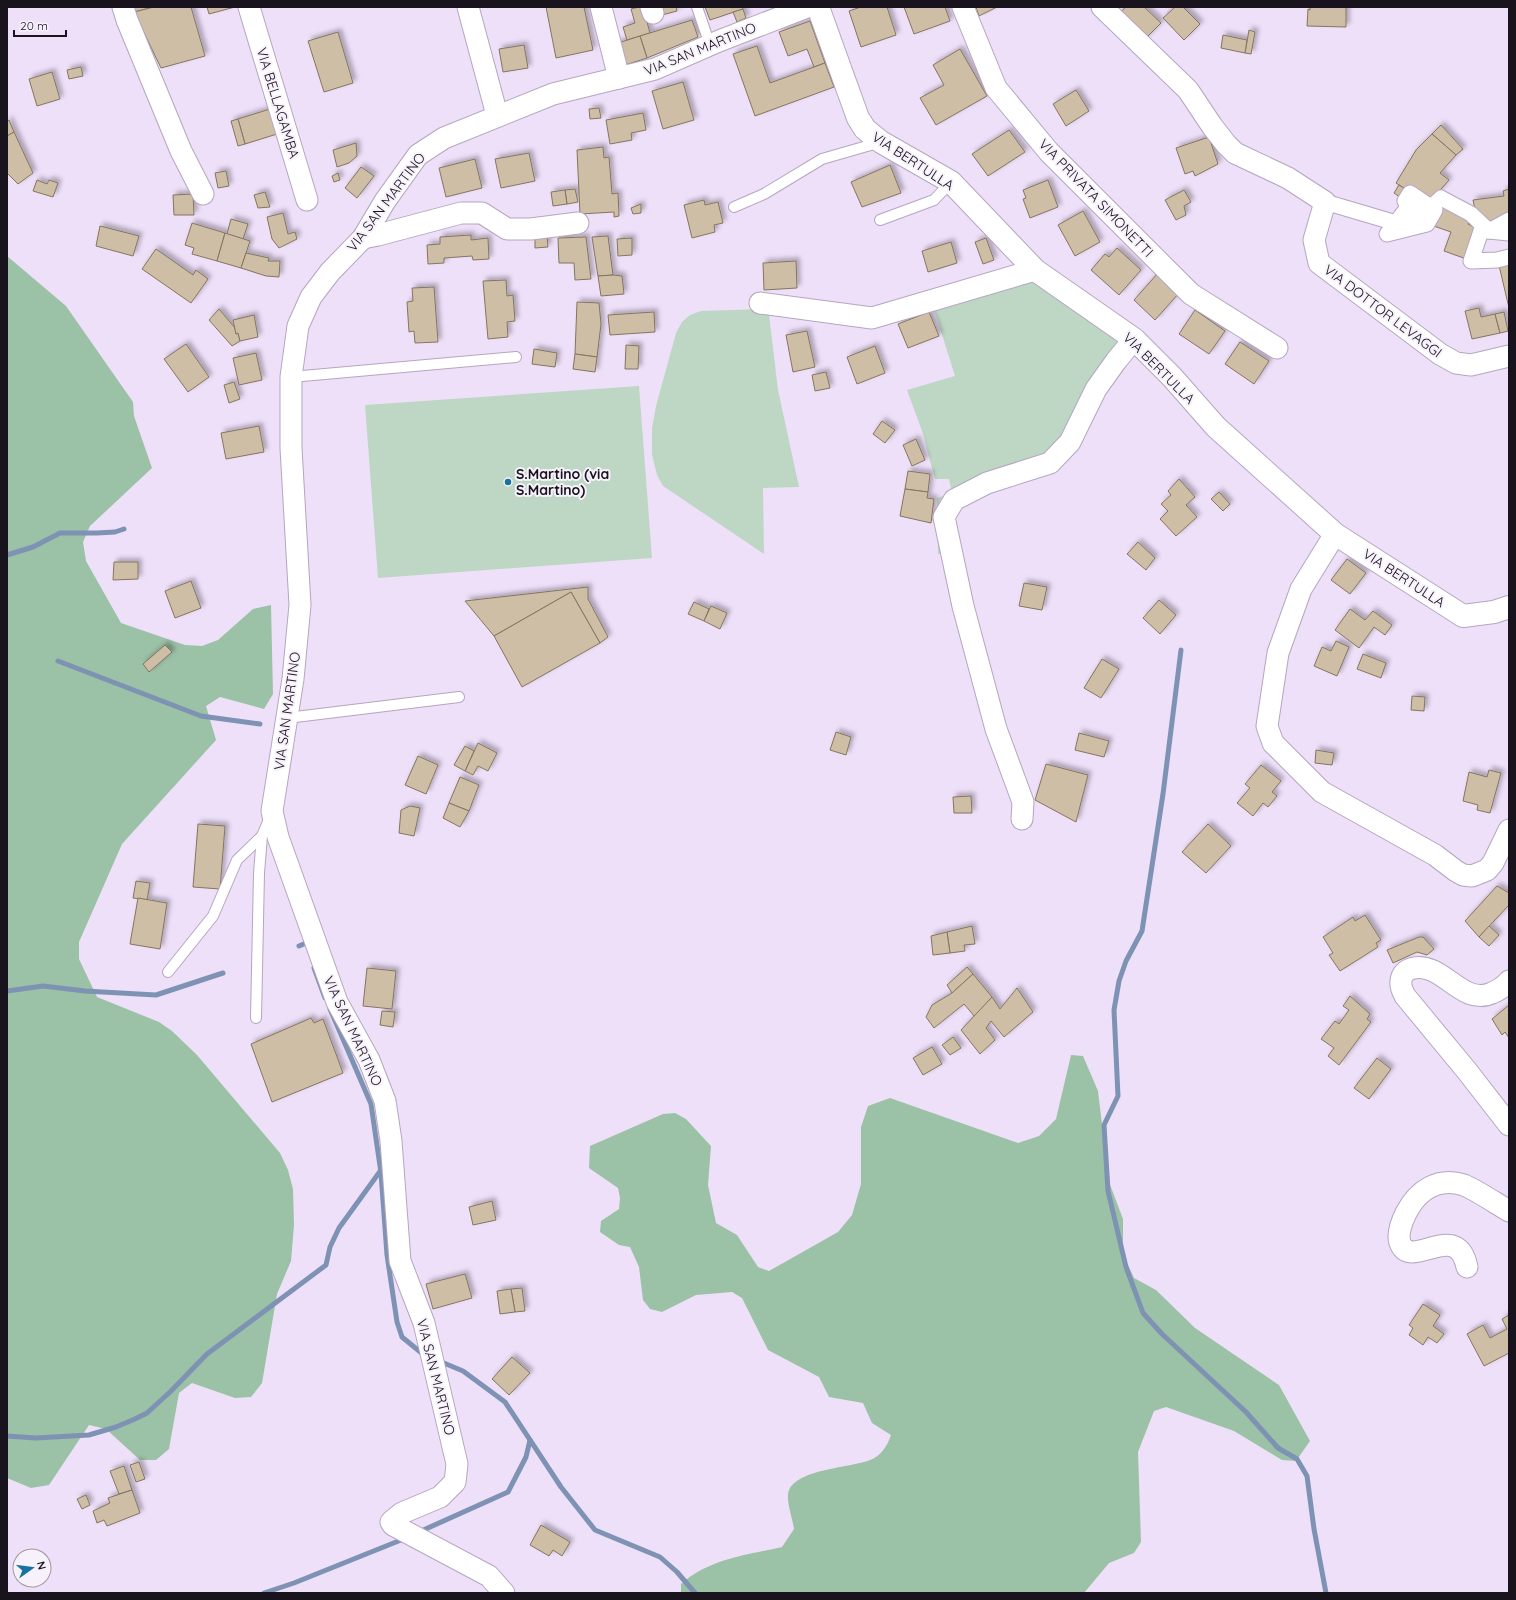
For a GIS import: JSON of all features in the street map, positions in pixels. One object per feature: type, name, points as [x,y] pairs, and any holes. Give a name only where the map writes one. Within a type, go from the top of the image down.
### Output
[{"type":"street","points":[[123,7],[181,151],[203,194]]},
{"type":"street","name":"VIA BELLAGAMBA","points":[[249,7],[307,200]]},
{"type":"street","points":[[468,7],[497,115]]},
{"type":"street","points":[[601,7],[619,78]]},
{"type":"street","name":"VIA SAN MARTINO","points":[[504,1593],[489,1576],[393,1525],[391,1522],[402,1513],[440,1497],[454,1482],[457,1464],[424,1323],[400,1261],[391,1141],[385,1100],[369,1060],[337,1002],[278,837],[272,811],[293,679],[300,605],[291,448],[291,378],[298,326],[311,297],[330,272],[363,238],[385,201],[418,155],[444,138],[497,115],[553,94],[655,69],[710,45],[808,7]]},
{"type":"street","name":"VIA BERTULLA","points":[[818,7],[858,118],[865,129],[881,142],[951,182],[1035,270],[1134,339],[1172,377],[1216,427],[1335,534],[1463,616],[1494,612],[1509,607]]},
{"type":"street","name":"VIA PRIVATA SIMONETTI","points":[[962,7],[996,88],[1049,152],[1191,294],[1277,348]]},
{"type":"street","points":[[1102,7],[1188,90],[1212,126],[1235,153],[1288,178],[1325,202],[1396,223],[1431,207],[1441,198],[1471,214],[1488,231]]},
{"type":"street","points":[[1396,223],[1408,207],[1405,201],[1410,193],[1431,207]]},
{"type":"street","name":"VIA DOTTOR LEVAGGI","points":[[1325,202],[1314,240],[1319,263],[1440,354],[1456,363],[1471,365],[1509,356]]},
{"type":"street","points":[[363,238],[460,212],[482,213],[507,229],[531,229],[578,223]]},
{"type":"street","points":[[1488,231],[1509,220]]},
{"type":"street","points":[[1509,233],[1481,231],[1471,261],[1497,260],[1509,257]]},
{"type":"street","points":[[760,303],[872,318],[1035,270]]},
{"type":"street","points":[[1022,818],[1023,802],[996,729],[963,606],[944,517],[954,500],[987,483],[1050,463],[1070,442],[1096,389],[1134,339]]},
{"type":"street","points":[[1335,534],[1300,589],[1278,653],[1267,726],[1273,744],[1322,792],[1435,855],[1463,875],[1472,876],[1487,870],[1493,863],[1509,830]]},
{"type":"street","points":[[1509,981],[1488,995],[1476,995],[1466,993],[1432,970],[1421,967],[1412,968],[1406,971],[1401,980],[1401,986],[1405,996],[1509,1125]]},
{"type":"street","points":[[1467,1267],[1463,1254],[1455,1246],[1443,1245],[1416,1252],[1410,1252],[1404,1249],[1399,1239],[1400,1232],[1403,1219],[1412,1201],[1424,1190],[1433,1186],[1446,1183],[1455,1184],[1464,1186],[1509,1212]]},
{"type":"lane","points":[[697,7],[710,45]]},
{"type":"lane","points":[[734,207],[764,194],[822,159],[881,142]]},
{"type":"lane","points":[[880,220],[934,200],[951,182]]},
{"type":"lane","points":[[291,378],[516,357]]},
{"type":"lane","points":[[287,718],[459,697]]},
{"type":"lane","points":[[256,1018],[259,873],[262,836],[272,811]]},
{"type":"lane","points":[[168,972],[213,916],[237,860],[262,836]]},
{"type":"green space","points":[[7,256],[66,306],[133,402],[134,416],[152,468],[90,526],[83,542],[86,561],[121,623],[185,645],[202,646],[218,640],[253,609],[271,605],[273,694],[264,709],[220,697],[206,706],[216,740],[122,844],[79,942],[79,959],[97,997],[159,1022],[172,1031],[197,1055],[280,1153],[288,1170],[293,1189],[294,1225],[291,1261],[277,1294],[262,1383],[251,1397],[235,1398],[192,1383],[179,1393],[169,1449],[156,1460],[140,1460],[106,1429],[89,1425],[49,1485],[31,1488],[7,1478]]},
{"type":"green space","points":[[1025,282],[1034,283],[1045,289],[1114,338],[1118,343],[1059,449],[950,501],[946,554],[938,554],[937,498],[952,493],[949,479],[935,479],[922,431],[907,390],[955,376],[933,306]]},
{"type":"green space","points":[[764,309],[769,314],[778,390],[799,487],[763,488],[764,554],[663,486],[657,475],[652,455],[652,428],[656,406],[676,333],[682,322],[690,315],[701,311]]},
{"type":"green space","name":"S.Martino (via S.Martino)","points":[[639,386],[652,558],[378,578],[365,405]]},
{"type":"green space","points":[[1071,1055],[1083,1056],[1098,1091],[1109,1182],[1123,1219],[1123,1254],[1134,1278],[1156,1290],[1195,1328],[1279,1385],[1310,1441],[1296,1461],[1282,1460],[1234,1431],[1166,1407],[1154,1411],[1138,1452],[1141,1542],[1134,1553],[1109,1563],[1084,1593],[681,1593],[681,1584],[692,1576],[716,1563],[782,1547],[794,1529],[788,1499],[791,1486],[810,1475],[861,1463],[874,1458],[883,1450],[891,1435],[872,1423],[863,1403],[829,1397],[819,1377],[768,1350],[742,1298],[732,1292],[696,1295],[662,1312],[650,1309],[643,1300],[639,1267],[630,1247],[619,1245],[600,1232],[601,1221],[619,1209],[620,1198],[618,1188],[589,1168],[590,1146],[663,1114],[675,1113],[686,1119],[711,1146],[708,1185],[716,1223],[737,1235],[758,1267],[769,1271],[838,1232],[852,1215],[861,1184],[861,1127],[868,1106],[890,1098],[1018,1143],[1039,1136],[1056,1119]]},
{"type":"building","points":[[133,7],[154,7],[134,12]]},
{"type":"building","points":[[154,7],[191,7],[205,56],[161,68],[134,12]]},
{"type":"building","points":[[207,7],[235,7],[209,14]]},
{"type":"building","points":[[546,7],[584,7],[593,50],[556,58]]},
{"type":"building","points":[[643,7],[650,33],[627,40],[623,27],[635,23],[631,9]]},
{"type":"building","points":[[660,7],[676,7],[677,11],[662,15]]},
{"type":"building","points":[[705,7],[742,7],[743,9],[710,20]]},
{"type":"building","points":[[861,7],[887,7],[896,35],[861,47],[849,11]]},
{"type":"building","points":[[904,7],[945,7],[950,21],[914,34]]},
{"type":"building","points":[[976,7],[997,7],[979,16]]},
{"type":"building","points":[[1126,7],[1144,7],[1161,23],[1145,39],[1119,13]]},
{"type":"building","points":[[1175,7],[1183,7],[1200,24],[1184,40],[1163,18]]},
{"type":"building","points":[[1310,7],[1346,7],[1346,27],[1307,26],[1308,9],[1310,10]]},
{"type":"building","points":[[743,9],[746,18],[737,22],[733,12]]},
{"type":"building","points":[[692,20],[698,37],[647,58],[640,36]]},
{"type":"building","points":[[810,21],[825,63],[814,67],[807,49],[788,56],[779,32]]},
{"type":"building","points":[[1249,30],[1255,32],[1251,54],[1245,53]]},
{"type":"building","points":[[338,32],[353,83],[324,92],[308,41]]},
{"type":"building","points":[[1223,35],[1247,40],[1245,53],[1221,48]]},
{"type":"building","points":[[640,36],[647,58],[622,66],[615,44]]},
{"type":"building","points":[[524,45],[528,68],[503,72],[499,49]]},
{"type":"building","points":[[757,46],[770,83],[825,63],[834,87],[755,116],[733,54]]},
{"type":"building","points":[[960,49],[987,96],[936,125],[920,98],[944,85],[933,65]]},
{"type":"building","points":[[81,67],[83,76],[69,79],[67,70]]},
{"type":"building","points":[[52,72],[60,99],[37,106],[29,79]]},
{"type":"building","points":[[683,82],[694,120],[663,129],[652,91]]},
{"type":"building","points":[[1076,90],[1089,111],[1066,126],[1053,104]]},
{"type":"building","points":[[599,108],[601,118],[590,119],[589,109]]},
{"type":"building","points":[[270,109],[277,134],[245,144],[238,119]]},
{"type":"building","points":[[643,113],[646,130],[631,133],[632,140],[610,144],[606,120]]},
{"type":"building","points":[[238,119],[245,144],[238,146],[231,121]]},
{"type":"building","points":[[9,120],[14,132],[7,136],[7,121]]},
{"type":"building","points":[[1441,125],[1463,149],[1456,155],[1432,134]]},
{"type":"building","points":[[1009,130],[1025,152],[988,176],[972,154]]},
{"type":"building","points":[[14,132],[33,173],[18,184],[7,173],[7,136]]},
{"type":"building","points":[[1432,134],[1456,155],[1440,173],[1449,180],[1428,204],[1396,183],[1416,150]]},
{"type":"building","points":[[1209,137],[1218,164],[1195,176],[1193,171],[1185,174],[1176,148]]},
{"type":"building","points":[[356,143],[357,156],[349,163],[337,167],[333,150]]},
{"type":"building","points":[[603,147],[604,158],[609,157],[612,194],[618,193],[619,216],[614,217],[614,212],[580,214],[577,150]]},
{"type":"building","points":[[529,153],[535,181],[501,188],[495,159]]},
{"type":"building","points":[[475,159],[482,188],[446,197],[439,168]]},
{"type":"building","points":[[890,165],[901,193],[862,207],[851,182]]},
{"type":"building","points":[[361,167],[374,176],[357,198],[345,188]]},
{"type":"building","points":[[226,171],[229,186],[218,188],[215,173]]},
{"type":"building","points":[[338,173],[340,180],[334,182],[332,176]]},
{"type":"building","points":[[37,180],[47,184],[49,180],[58,183],[53,197],[33,191]]},
{"type":"building","points":[[1048,180],[1058,207],[1030,218],[1023,199],[1026,198],[1023,190]]},
{"type":"building","points":[[1399,185],[1410,192],[1404,200],[1394,193]]},
{"type":"building","points":[[575,189],[578,202],[567,204],[565,190]]},
{"type":"building","points":[[1509,189],[1509,218],[1491,228],[1477,219],[1473,200],[1504,196],[1503,191]]},
{"type":"building","points":[[565,190],[567,204],[553,206],[551,192]]},
{"type":"building","points":[[1184,190],[1191,202],[1184,206],[1186,215],[1176,220],[1165,200]]},
{"type":"building","points":[[265,192],[270,207],[258,208],[254,195]]},
{"type":"building","points":[[193,194],[194,215],[174,215],[173,195]]},
{"type":"building","points":[[704,200],[705,205],[718,202],[723,223],[714,225],[715,232],[692,238],[684,205]]},
{"type":"building","points":[[641,204],[641,213],[633,214],[631,208]]},
{"type":"building","points":[[1444,205],[1470,218],[1468,224],[1480,230],[1469,260],[1444,251],[1451,232],[1428,224],[1436,209]]},
{"type":"building","points":[[1083,211],[1100,242],[1075,256],[1058,225]]},
{"type":"building","points":[[283,213],[288,234],[295,232],[297,239],[279,248],[272,239],[267,217]]},
{"type":"building","points":[[231,219],[248,224],[243,239],[227,234]]},
{"type":"building","points":[[192,223],[225,233],[217,261],[192,254],[194,248],[185,245]]},
{"type":"building","points":[[100,226],[139,236],[133,256],[96,246]]},
{"type":"building","points":[[225,233],[250,241],[241,268],[217,261]]},
{"type":"building","points":[[471,235],[471,240],[488,238],[489,259],[473,260],[472,256],[444,258],[444,263],[428,264],[427,245],[440,244],[440,237]]},
{"type":"building","points":[[535,236],[547,236],[548,247],[535,248]]},
{"type":"building","points":[[608,236],[613,275],[598,276],[592,237]]},
{"type":"building","points":[[586,237],[591,279],[575,280],[574,263],[559,263],[558,238]]},
{"type":"building","points":[[632,238],[632,255],[618,256],[617,239]]},
{"type":"building","points":[[986,238],[994,260],[983,264],[975,242]]},
{"type":"building","points":[[951,242],[957,263],[928,272],[922,251]]},
{"type":"building","points":[[1117,248],[1141,270],[1119,295],[1091,270],[1105,254],[1109,257]]},
{"type":"building","points":[[156,249],[193,275],[196,270],[208,279],[191,303],[142,269]]},
{"type":"building","points":[[246,253],[269,258],[268,261],[280,261],[279,277],[266,276],[241,268]]},
{"type":"building","points":[[1509,258],[1509,308],[1498,261]]},
{"type":"building","points":[[796,261],[797,288],[764,290],[763,263]]},
{"type":"building","points":[[1158,273],[1179,293],[1155,320],[1134,300]]},
{"type":"building","points":[[598,276],[622,276],[624,294],[601,296]]},
{"type":"building","points":[[506,280],[507,296],[513,295],[515,321],[507,322],[508,337],[488,339],[483,281]]},
{"type":"building","points":[[434,287],[438,342],[415,343],[414,331],[409,332],[407,302],[413,301],[412,288]]},
{"type":"building","points":[[577,302],[599,303],[601,324],[597,357],[575,354]]},
{"type":"building","points":[[1479,308],[1481,317],[1495,314],[1500,333],[1472,339],[1465,311]]},
{"type":"building","points":[[219,309],[235,328],[236,334],[238,333],[240,341],[232,346],[209,320]]},
{"type":"building","points":[[1195,310],[1225,331],[1209,354],[1179,334]]},
{"type":"building","points":[[654,312],[655,332],[610,335],[608,315]]},
{"type":"building","points":[[929,312],[939,336],[908,348],[898,324]]},
{"type":"building","points":[[1504,312],[1508,331],[1500,333],[1495,314]]},
{"type":"building","points":[[254,315],[258,337],[240,341],[238,333],[236,334],[233,320]]},
{"type":"building","points":[[807,331],[815,367],[793,372],[786,335]]},
{"type":"building","points":[[1240,342],[1269,361],[1254,384],[1225,364]]},
{"type":"building","points":[[186,344],[209,377],[188,392],[164,359]]},
{"type":"building","points":[[626,345],[639,346],[638,369],[625,369]]},
{"type":"building","points":[[875,346],[885,373],[857,384],[847,357]]},
{"type":"building","points":[[534,349],[557,353],[555,367],[532,364]]},
{"type":"building","points":[[256,353],[262,380],[239,385],[233,358]]},
{"type":"building","points":[[575,354],[597,357],[595,372],[573,369]]},
{"type":"building","points":[[826,372],[830,388],[815,391],[812,375]]},
{"type":"building","points":[[234,382],[240,399],[229,403],[224,385]]},
{"type":"building","points":[[882,421],[895,430],[885,443],[873,434]]},
{"type":"building","points":[[259,426],[264,452],[226,459],[221,433]]},
{"type":"building","points":[[916,439],[925,460],[912,466],[903,445]]},
{"type":"building","points":[[908,471],[930,474],[928,492],[905,489]]},
{"type":"building","points":[[1179,479],[1195,497],[1186,505],[1197,517],[1176,536],[1160,519],[1168,511],[1161,504],[1171,495],[1168,491]]},
{"type":"building","points":[[905,489],[928,492],[927,498],[934,499],[931,523],[900,516]]},
{"type":"building","points":[[1219,492],[1230,504],[1223,511],[1211,499]]},
{"type":"building","points":[[1138,542],[1155,558],[1146,570],[1127,554]]},
{"type":"building","points":[[1347,559],[1366,573],[1350,594],[1331,580]]},
{"type":"building","points":[[114,562],[138,562],[138,579],[113,580]]},
{"type":"building","points":[[191,581],[201,608],[175,618],[165,591]]},
{"type":"building","points":[[1024,583],[1047,587],[1042,610],[1019,606]]},
{"type":"building","points":[[588,587],[588,599],[608,637],[600,643],[571,592],[494,636],[465,601]]},
{"type":"building","points":[[571,592],[600,643],[522,687],[494,636]]},
{"type":"building","points":[[1159,600],[1176,615],[1160,634],[1143,618]]},
{"type":"building","points":[[694,602],[709,609],[704,621],[688,614]]},
{"type":"building","points":[[711,606],[727,613],[720,629],[704,621]]},
{"type":"building","points":[[1350,609],[1365,620],[1373,611],[1392,625],[1385,635],[1374,627],[1359,648],[1335,630]]},
{"type":"building","points":[[1336,641],[1349,647],[1337,676],[1314,666],[1322,647],[1331,651]]},
{"type":"building","points":[[165,645],[172,652],[149,672],[143,664]]},
{"type":"building","points":[[1363,654],[1386,663],[1381,678],[1357,669]]},
{"type":"building","points":[[1102,659],[1119,669],[1101,698],[1084,688]]},
{"type":"building","points":[[1412,696],[1425,697],[1424,711],[1411,710]]},
{"type":"building","points":[[836,732],[851,737],[846,755],[830,750]]},
{"type":"building","points":[[1079,733],[1109,741],[1104,757],[1075,750]]},
{"type":"building","points":[[478,743],[497,753],[488,771],[478,766],[473,775],[465,771]]},
{"type":"building","points":[[465,746],[474,751],[465,771],[454,765]]},
{"type":"building","points":[[1316,750],[1334,753],[1332,765],[1315,763]]},
{"type":"building","points":[[418,756],[438,765],[426,794],[405,785]]},
{"type":"building","points":[[1046,764],[1088,775],[1076,822],[1035,800]]},
{"type":"building","points":[[1261,765],[1281,781],[1272,792],[1277,796],[1268,807],[1263,803],[1253,816],[1237,803],[1250,788],[1245,784]]},
{"type":"building","points":[[1489,770],[1501,773],[1490,813],[1477,810],[1478,805],[1463,801],[1469,772],[1487,777]]},
{"type":"building","points":[[460,777],[479,785],[469,811],[449,803]]},
{"type":"building","points":[[971,796],[972,813],[954,813],[953,797]]},
{"type":"building","points":[[449,803],[469,811],[460,827],[443,818]]},
{"type":"building","points":[[410,806],[420,808],[414,836],[399,833],[401,810]]},
{"type":"building","points":[[198,824],[225,826],[220,889],[193,887]]},
{"type":"building","points":[[1208,824],[1231,846],[1206,873],[1182,852]]},
{"type":"building","points":[[136,881],[150,883],[147,900],[133,898]]},
{"type":"building","points":[[1497,886],[1509,893],[1509,905],[1479,937],[1465,921]]},
{"type":"building","points":[[138,898],[167,903],[160,949],[130,944]]},
{"type":"building","points":[[1365,915],[1381,940],[1376,943],[1378,947],[1340,971],[1329,955],[1333,953],[1323,937],[1353,917],[1355,921]]},
{"type":"building","points":[[972,926],[975,944],[964,945],[965,951],[950,953],[947,932]]},
{"type":"building","points":[[1489,926],[1499,935],[1489,946],[1479,937]]},
{"type":"building","points":[[947,932],[950,953],[933,955],[931,936]]},
{"type":"building","points":[[1419,937],[1423,937],[1434,949],[1427,955],[1417,952],[1393,963],[1387,950]]},
{"type":"building","points":[[967,967],[973,974],[952,993],[947,985]]},
{"type":"building","points":[[367,968],[396,971],[392,1009],[363,1006]]},
{"type":"building","points":[[973,974],[992,997],[975,1017],[964,1004],[934,1028],[926,1017],[932,1005],[952,993]]},
{"type":"building","points":[[1017,988],[1033,1012],[1004,1037],[991,1021],[986,1028],[995,1040],[980,1054],[961,1030],[992,997],[1000,1009]]},
{"type":"building","points":[[1350,996],[1370,1014],[1367,1019],[1371,1022],[1339,1065],[1328,1056],[1334,1048],[1321,1039],[1335,1021],[1339,1024],[1349,1010],[1343,1006]]},
{"type":"building","points":[[1509,1005],[1509,1038],[1505,1032],[1502,1035],[1492,1019]]},
{"type":"building","points":[[382,1011],[395,1012],[393,1027],[380,1025]]},
{"type":"building","points":[[311,1018],[314,1023],[323,1019],[343,1073],[272,1102],[251,1044]]},
{"type":"building","points":[[953,1037],[961,1048],[950,1055],[942,1045]]},
{"type":"building","points":[[932,1047],[942,1064],[923,1075],[913,1058]]},
{"type":"building","points":[[1377,1058],[1391,1069],[1369,1099],[1354,1088]]},
{"type":"building","points":[[492,1201],[496,1220],[473,1225],[469,1207]]},
{"type":"building","points":[[465,1274],[472,1298],[433,1309],[426,1284]]},
{"type":"building","points":[[522,1288],[525,1311],[515,1312],[511,1289]]},
{"type":"building","points":[[511,1289],[515,1312],[500,1314],[497,1291]]},
{"type":"building","points":[[1423,1304],[1440,1315],[1433,1326],[1444,1334],[1437,1343],[1428,1337],[1423,1345],[1409,1335],[1413,1328],[1409,1325]]},
{"type":"building","points":[[1509,1315],[1509,1353],[1484,1366],[1467,1334],[1483,1325],[1490,1338],[1507,1329],[1502,1319]]},
{"type":"building","points":[[512,1357],[530,1373],[509,1395],[492,1379]]},
{"type":"building","points":[[139,1462],[145,1479],[136,1482],[130,1465]]},
{"type":"building","points":[[124,1466],[132,1490],[119,1494],[110,1471]]},
{"type":"building","points":[[132,1490],[140,1513],[107,1526],[104,1520],[97,1523],[93,1511],[110,1503],[108,1498]]},
{"type":"building","points":[[86,1495],[90,1505],[82,1509],[77,1499]]},
{"type":"building","points":[[541,1525],[570,1542],[562,1556],[553,1550],[549,1556],[530,1545]]},
{"type":"waterway","points":[[7,555],[33,547],[60,533],[115,532],[124,529]]},
{"type":"waterway","points":[[1181,650],[1163,794],[1142,931],[1126,961],[1119,981],[1114,1010],[1118,1096],[1104,1125],[1108,1191],[1126,1267],[1143,1313],[1162,1334],[1246,1412],[1278,1448],[1297,1459],[1307,1476],[1314,1529],[1326,1593]]},
{"type":"waterway","points":[[58,661],[201,716],[260,724]]},
{"type":"waterway","points":[[299,946],[306,943]]},
{"type":"waterway","points":[[314,968],[325,998]]},
{"type":"waterway","points":[[7,991],[43,986],[85,991],[156,995],[223,973]]},
{"type":"waterway","points":[[330,1009],[371,1104],[381,1173],[387,1255],[397,1322],[402,1337],[424,1355]]},
{"type":"waterway","points":[[7,1436],[36,1438],[89,1435],[116,1427],[147,1413],[207,1354],[326,1265],[330,1247],[339,1228],[381,1170]]},
{"type":"waterway","points":[[439,1361],[463,1371],[505,1402],[561,1487],[595,1530],[660,1557],[677,1572],[695,1593]]},
{"type":"waterway","points":[[419,1532],[508,1492],[526,1457],[530,1440]]},
{"type":"waterway","points":[[264,1593],[294,1583],[406,1538]]},
{"type":"place","name":"S.Martino (via S.Martino)","points":[[508,482]]}]
